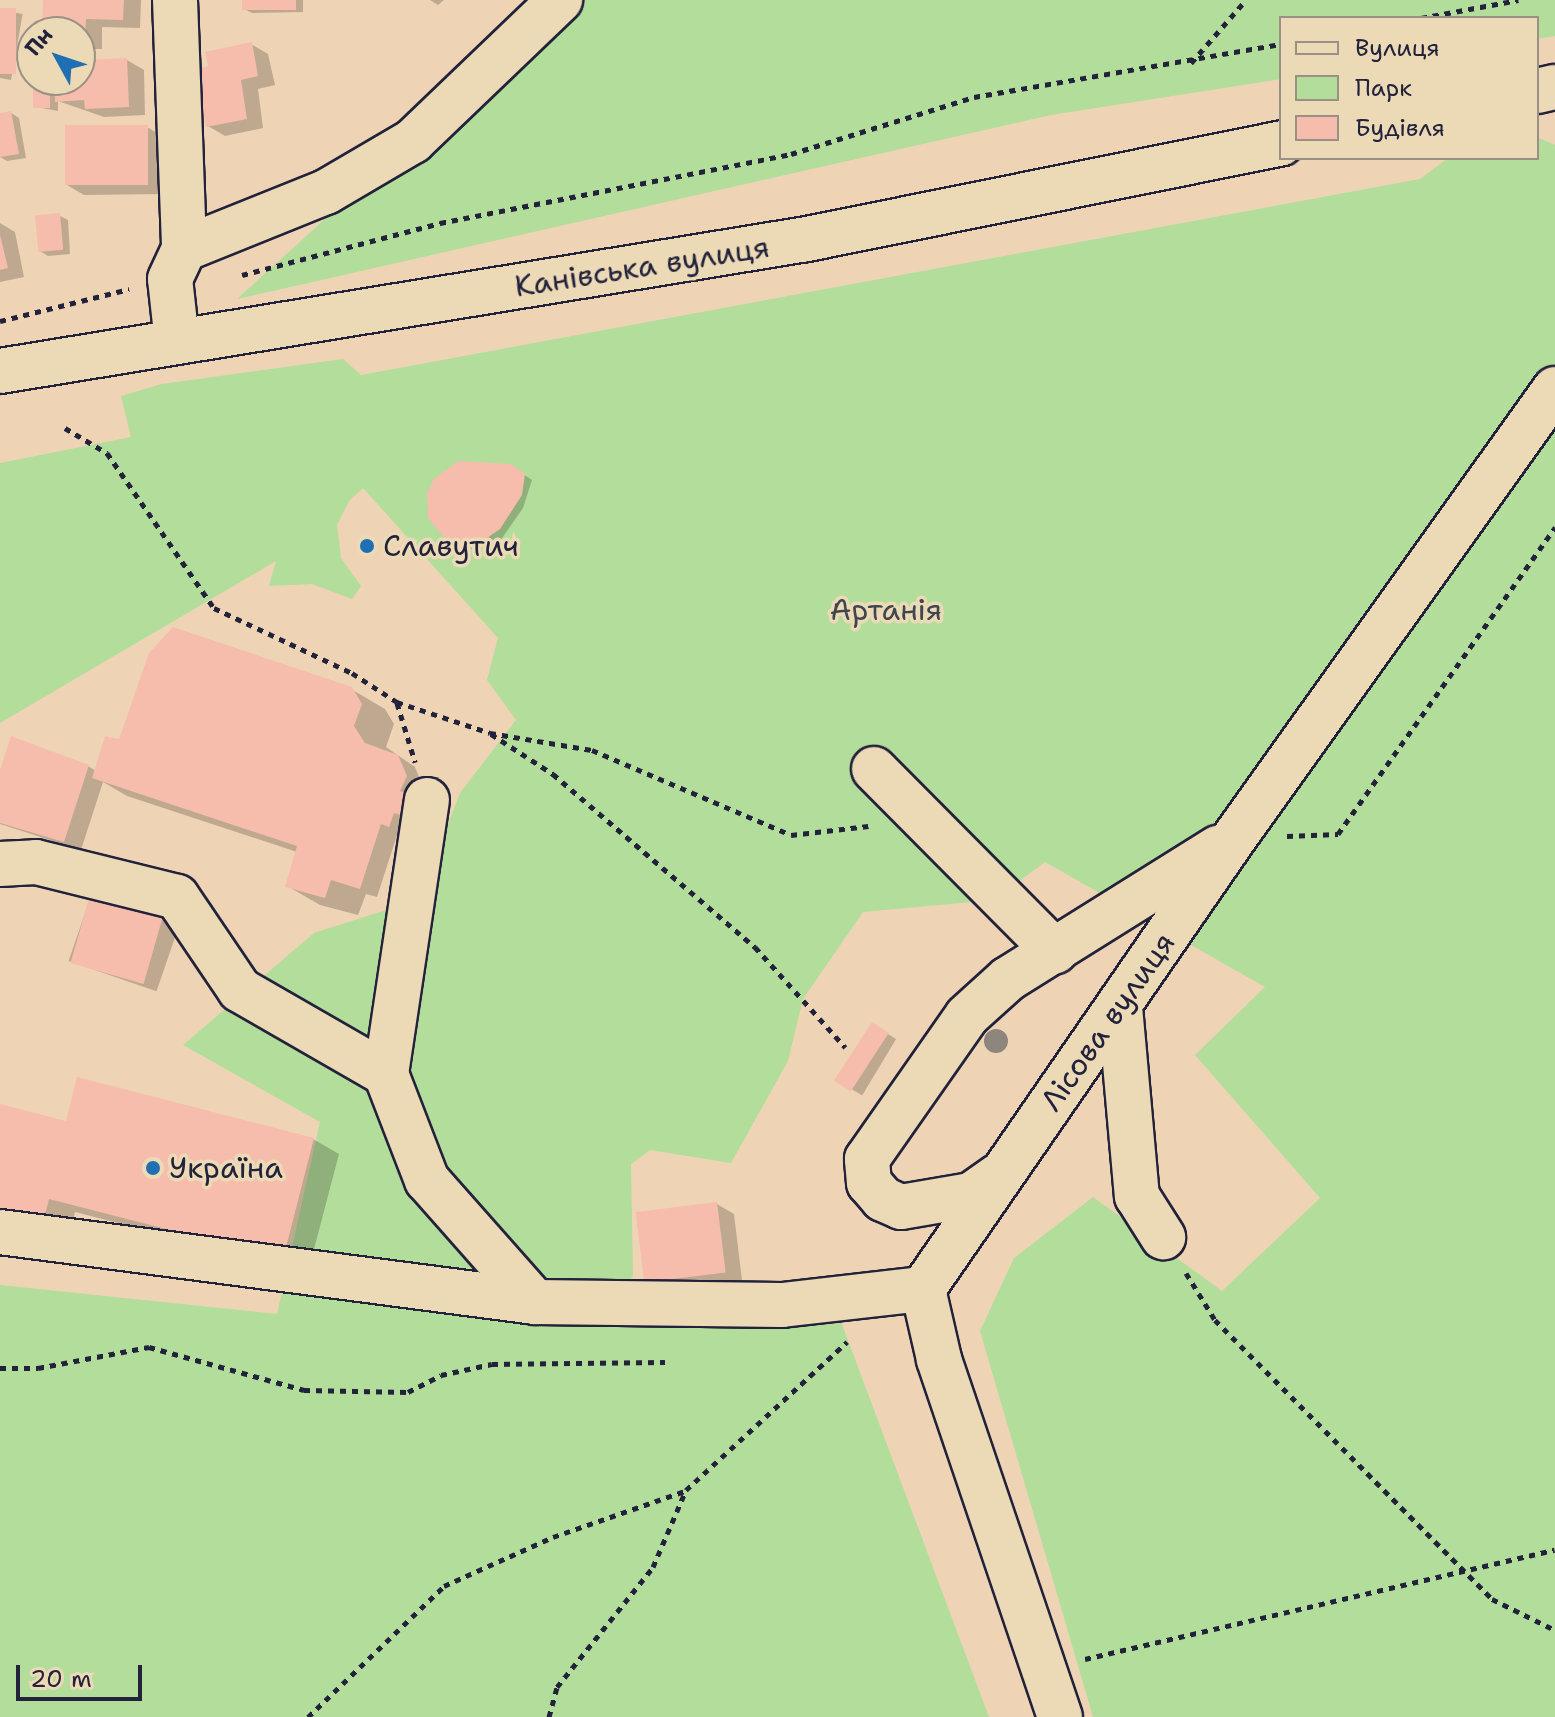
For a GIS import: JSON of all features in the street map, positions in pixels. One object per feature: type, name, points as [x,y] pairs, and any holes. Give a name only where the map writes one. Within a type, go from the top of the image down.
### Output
[{"type":"street","points":[[175,0],[177,342]]},
{"type":"street","points":[[177,264],[326,192],[413,141],[560,0]]},
{"type":"street","name":"Канівська вулиця","points":[[0,371],[807,239],[1279,143]]},
{"type":"street","name":"Лісова вулиця","points":[[923,1289],[1234,838],[1555,389]]},
{"type":"street","points":[[874,769],[1055,951]]},
{"type":"street","points":[[427,800],[386,1074],[427,1180],[535,1302]]},
{"type":"street","points":[[1000,1175],[971,1195],[901,1207],[883,1199],[869,1183],[867,1159],[967,1016],[1008,979],[1234,838]]},
{"type":"street","points":[[0,864],[36,862],[177,897],[240,990],[386,1074]]},
{"type":"street","points":[[1120,1007],[1137,1196],[1163,1237]]},
{"type":"street","points":[[0,1232],[535,1302],[782,1305],[923,1289],[939,1359],[1060,1717]]},
{"type":"path","points":[[1191,63],[1246,0]]},
{"type":"path","points":[[1432,16],[1518,0]]},
{"type":"path","points":[[238,275],[440,223],[791,154],[974,97],[1160,61],[1191,63],[1279,44]]},
{"type":"path","points":[[0,321],[177,264]]},
{"type":"path","points":[[65,428],[107,453],[214,608],[352,673],[397,702],[490,733],[592,750],[791,835],[865,827],[914,809]]},
{"type":"path","points":[[1234,838],[1338,834],[1555,527]]},
{"type":"path","points":[[397,702],[427,800]]},
{"type":"path","points":[[490,733],[553,774],[755,947],[845,1047]]},
{"type":"path","points":[[1163,1237],[1215,1320],[1465,1572],[1492,1599],[1555,1630]]},
{"type":"path","points":[[308,1717],[444,1586],[553,1537],[686,1490],[857,1335]]},
{"type":"path","points":[[0,1368],[38,1368],[149,1347],[304,1390],[408,1392],[441,1375],[492,1364],[665,1362]]},
{"type":"path","points":[[549,1717],[557,1687],[653,1567],[686,1490]]},
{"type":"path","points":[[1045,1669],[1555,1550]]},
{"type":"green space","points":[[566,0],[1555,0],[1555,36],[1539,39],[1539,16],[1279,16],[1279,79],[1051,115],[237,299]]},
{"type":"green space","name":"Артанія","points":[[1539,138],[1555,145],[1555,1717],[1093,1717],[980,1331],[1014,1258],[1093,1197],[1222,1291],[1320,1198],[1195,1055],[1265,987],[1045,862],[994,900],[863,912],[803,999],[788,1061],[731,1163],[650,1150],[631,1164],[633,1276],[598,1319],[840,1319],[989,1717],[0,1717],[0,1285],[277,1314],[320,1122],[183,1045],[314,933],[402,905],[440,845],[460,793],[516,720],[487,680],[498,638],[363,488],[349,501],[337,525],[341,558],[361,586],[352,599],[312,584],[269,586],[276,561],[0,723],[0,463],[131,437],[121,396],[162,384],[343,359],[361,375],[1420,179],[1445,160],[1539,160]]},
{"type":"building","points":[[43,0],[124,0],[123,20],[96,19],[96,16],[42,16]]},
{"type":"building","points":[[242,0],[296,0],[296,10],[242,10]]},
{"type":"building","points":[[0,8],[16,8],[16,74],[0,74]]},
{"type":"building","points":[[252,42],[258,76],[241,80],[247,119],[206,127],[196,69],[208,66],[205,52]]},
{"type":"building","points":[[127,58],[129,107],[85,109],[84,100],[55,102],[55,96],[96,96],[96,59]]},
{"type":"building","points":[[33,96],[50,96],[50,108],[33,108]]},
{"type":"building","points":[[11,111],[19,154],[0,157],[0,113]]},
{"type":"building","points":[[65,125],[148,125],[148,185],[65,185]]},
{"type":"building","points":[[60,213],[63,250],[38,252],[35,215]]},
{"type":"building","points":[[0,235],[8,268],[0,270]]},
{"type":"building","points":[[458,461],[511,464],[525,474],[522,495],[500,529],[474,547],[448,542],[428,518],[427,493],[434,479]]},
{"type":"building","points":[[173,627],[352,687],[362,704],[354,726],[365,743],[398,755],[407,776],[400,791],[410,795],[404,816],[394,813],[389,827],[381,824],[360,889],[331,880],[325,898],[285,887],[297,846],[92,778],[105,736],[119,739],[149,653]]},
{"type":"building","points":[[11,736],[89,765],[64,842],[0,823],[0,770]]},
{"type":"building","points":[[92,888],[165,909],[144,984],[71,963]]},
{"type":"building","points":[[872,1022],[889,1033],[851,1092],[834,1081]]},
{"type":"building","name":"Україна","points":[[77,1077],[314,1138],[283,1259],[49,1199],[43,1223],[0,1211],[0,1104],[66,1121]]},
{"type":"building","points":[[717,1202],[726,1272],[644,1282],[636,1212]]},
{"type":"place","name":"Славутич","points":[[367,546]]},
{"type":"place","name":"Україна","points":[[153,1168]]}]
